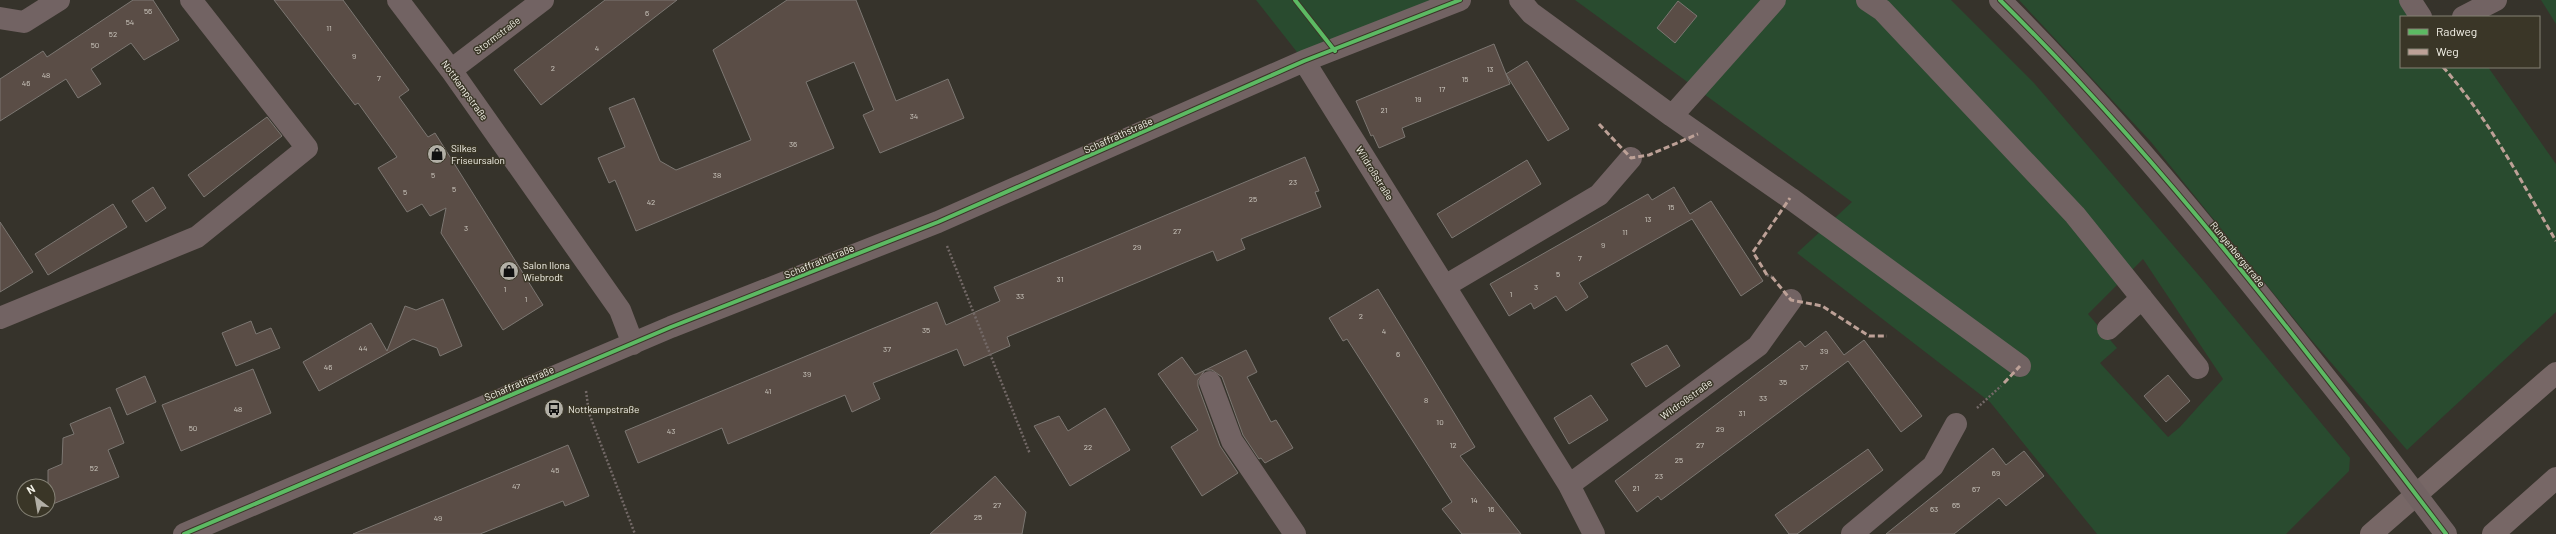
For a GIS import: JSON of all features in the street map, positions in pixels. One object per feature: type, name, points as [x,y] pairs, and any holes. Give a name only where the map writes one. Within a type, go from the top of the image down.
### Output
[{"type":"highway","points":[[2371,534],[2556,373]]},
{"type":"highway","points":[[2493,534],[2556,478]]},
{"type":"street","points":[[0,18],[24,22],[59,0]]},
{"type":"street","points":[[0,318],[197,237],[307,148],[191,0]]},
{"type":"street","name":"Nottkampstraße","points":[[398,0],[451,70],[620,310],[633,344]]},
{"type":"street","name":"Stormstraße","points":[[451,70],[543,0]]},
{"type":"street","name":"Schaffrathstraße","points":[[184,534],[582,365],[938,222],[1304,61],[1460,0]]},
{"type":"street","points":[[1520,0],[1531,13],[1672,116],[1790,198],[2020,366]]},
{"type":"street","points":[[1672,116],[1776,0]]},
{"type":"street","points":[[1867,0],[1882,10],[2075,215],[2198,368]]},
{"type":"street","name":"Rungenbergstraße","points":[[2000,0],[2053,53],[2139,148],[2246,276],[2353,412],[2446,534]]},
{"type":"street","points":[[2465,16],[2496,0]]},
{"type":"street","name":"Wildroßstraße","points":[[1304,61],[1569,485],[1594,534]]},
{"type":"street","points":[[1445,286],[1599,195],[1631,158]]},
{"type":"street","points":[[2108,329],[2142,298]]},
{"type":"street","name":"Wildroßstraße","points":[[1569,485],[1758,346],[1791,300]]},
{"type":"street","points":[[1210,382],[1232,441],[1295,534]]},
{"type":"street","points":[[1852,534],[1933,466],[1956,424]]},
{"type":"path","points":[[938,222],[1030,454]]},
{"type":"path","points":[[1767,276],[1772,276]]},
{"type":"path","points":[[582,365],[589,414],[635,534]]},
{"type":"path","points":[[1979,406],[2004,383]]},
{"type":"green space","points":[[1256,0],[1449,0],[1304,61]]},
{"type":"green space","points":[[1575,0],[1951,0],[2034,83],[2202,279],[2350,458],[2349,471],[2286,534],[2097,534],[1990,402],[1797,253],[1852,202]],"holes":[[[2143,259],[2223,379],[2180,427],[2168,437],[2100,363],[2117,348],[2088,314]]]},
{"type":"green space","points":[[2019,0],[2403,0],[2413,16],[2400,16],[2400,68],[2489,68],[2556,164],[2556,312],[2407,450],[2308,336],[2151,142]]},
{"type":"green space","points":[[2541,0],[2556,0],[2556,24]]},
{"type":"building","points":[[133,0],[153,0],[179,40],[144,60],[131,43],[91,69],[101,84],[78,98],[66,79],[0,121],[0,79],[43,51],[47,57]]},
{"type":"building","points":[[274,0],[343,0],[409,90],[399,97],[428,137],[435,133],[543,305],[503,330],[441,233],[446,208],[430,216],[422,204],[407,212],[378,168],[397,157],[358,103],[355,105]]},
{"type":"building","points":[[605,0],[677,0],[541,105],[514,70]]},
{"type":"building","points":[[787,0],[856,0],[896,101],[948,79],[964,118],[880,153],[863,115],[874,110],[854,62],[806,82],[834,148],[636,231],[615,180],[609,183],[598,158],[625,147],[609,108],[634,98],[660,161],[676,170],[751,140],[713,50]]},
{"type":"building","points":[[1678,1],[1697,16],[1675,43],[1657,28]]},
{"type":"building","points":[[1494,44],[1510,84],[1402,128],[1405,137],[1379,148],[1373,135],[1371,136],[1356,101]]},
{"type":"building","points":[[1527,61],[1569,129],[1548,141],[1506,74]]},
{"type":"building","points":[[267,117],[282,136],[204,197],[188,175]]},
{"type":"building","points":[[1305,157],[1319,191],[1315,192],[1321,207],[1241,239],[1245,249],[1217,261],[1213,251],[1186,262],[1007,337],[1010,346],[964,366],[957,349],[873,383],[880,399],[852,412],[845,395],[728,444],[722,428],[638,463],[625,431],[937,302],[946,325],[1000,301],[994,287]]},
{"type":"building","points":[[1527,160],[1541,184],[1452,238],[1437,214]]},
{"type":"building","points":[[153,187],[166,208],[146,222],[132,201]]},
{"type":"building","points":[[1674,187],[1690,214],[1711,201],[1763,281],[1741,296],[1692,219],[1579,283],[1588,297],[1566,311],[1556,296],[1534,309],[1531,303],[1509,316],[1490,284],[1648,194],[1652,200]]},
{"type":"building","points":[[113,204],[127,227],[48,275],[35,254]]},
{"type":"building","points":[[0,222],[33,272],[0,292]]},
{"type":"building","points":[[1378,289],[1475,447],[1460,456],[1521,534],[1462,534],[1442,509],[1452,502],[1347,339],[1343,341],[1329,318]]},
{"type":"building","points":[[443,299],[462,346],[440,356],[437,348],[413,339],[319,391],[303,362],[371,323],[387,351],[405,306],[416,310]]},
{"type":"building","points":[[251,321],[256,334],[271,328],[280,348],[236,366],[222,333]]},
{"type":"building","points":[[1826,331],[1844,355],[1864,340],[1922,416],[1901,432],[1848,361],[1661,500],[1658,496],[1637,512],[1615,481],[1800,341],[1805,347]]},
{"type":"building","points":[[1667,345],[1680,366],[1646,387],[1631,364]]},
{"type":"building","points":[[1246,350],[1257,372],[1247,377],[1271,422],[1276,420],[1293,448],[1265,463],[1261,458],[1259,459],[1243,435],[1222,377],[1212,370],[1205,370]]},
{"type":"building","points":[[1182,357],[1195,375],[1205,370],[1198,380],[1198,386],[1220,446],[1238,473],[1202,496],[1171,447],[1198,430],[1158,374]]},
{"type":"building","points":[[253,369],[271,413],[181,451],[162,405]]},
{"type":"building","points":[[2168,375],[2190,401],[2166,422],[2144,396]]},
{"type":"building","points":[[145,376],[156,402],[127,415],[116,389]]},
{"type":"building","points":[[1591,395],[1608,420],[1569,444],[1554,418]]},
{"type":"building","points":[[110,407],[124,443],[108,450],[119,477],[56,503],[56,478],[48,478],[48,470],[62,464],[63,438],[74,434],[70,424]]},
{"type":"building","points":[[1105,408],[1130,450],[1070,486],[1034,426],[1059,416],[1068,431]]},
{"type":"building","points":[[568,445],[589,496],[565,506],[563,501],[480,534],[353,534]]},
{"type":"building","points":[[1993,448],[2006,465],[2024,451],[2044,476],[2006,506],[1999,498],[1954,534],[1886,534]]},
{"type":"building","points":[[1868,449],[1883,470],[1797,534],[1789,534],[1775,515]]},
{"type":"building","points":[[995,476],[1026,512],[1022,534],[930,534]]},
{"type":"marked path","points":[[2444,68],[2460,87],[2490,129],[2556,241]]},
{"type":"marked path","points":[[1599,124],[1631,158],[1649,155],[1698,134]]},
{"type":"marked path","points":[[1767,275],[1753,252],[1790,198]]},
{"type":"marked path","points":[[1772,277],[1791,300],[1822,306],[1869,336],[1887,336]]},
{"type":"marked path","points":[[2004,383],[2020,366]]},
{"type":"cycle path","points":[[1295,0],[1335,51]]},
{"type":"cycle path","points":[[184,534],[671,327],[938,222],[1304,61],[1460,0]]},
{"type":"cycle path","points":[[2000,0],[2061,62],[2120,126],[2177,192],[2287,327],[2446,534]]},
{"type":"place","name":"Silkes Friseursalon","points":[[437,154]]},
{"type":"place","name":"Salon Ilona Wiebrodt","points":[[509,271]]},
{"type":"place","name":"Nottkampstraße","points":[[554,409]]}]
